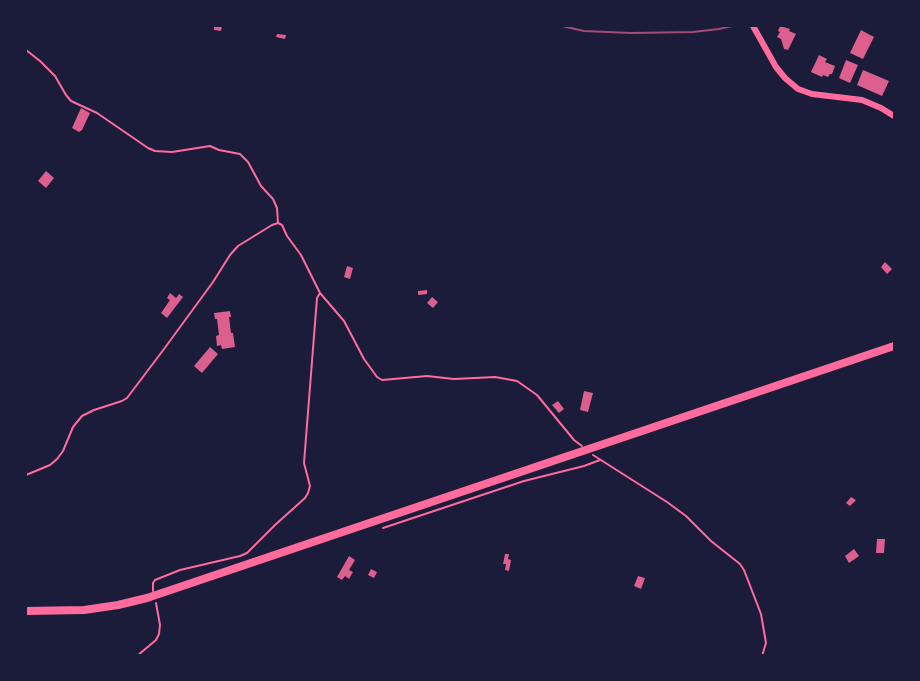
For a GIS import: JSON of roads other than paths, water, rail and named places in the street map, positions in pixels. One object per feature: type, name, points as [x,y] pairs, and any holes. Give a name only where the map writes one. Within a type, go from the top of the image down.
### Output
[{"type":"main road","points":[[26,611],[84,610],[147,598],[894,346]]},
{"type":"street","points":[[754,27],[776,67],[798,89],[812,94],[862,100],[894,116]]},
{"type":"lane","points":[[26,50],[55,76],[71,100],[97,112],[148,148],[155,151],[172,152],[210,146],[240,154],[248,162],[261,186],[273,199],[277,208],[278,224]]},
{"type":"lane","points":[[26,475],[42,469],[57,459],[73,427],[82,416],[127,398],[213,282],[230,255],[238,246],[272,225],[278,224],[282,225],[301,255],[320,293],[344,321],[364,360],[377,377],[382,380],[428,376],[454,379],[495,377],[517,381],[537,395],[574,440],[582,446]]},
{"type":"lane","points":[[153,591],[155,580],[246,553],[309,493],[310,486],[304,463],[317,298],[320,293]]},
{"type":"lane","points":[[593,454],[686,516],[711,541],[740,564],[761,614],[766,643],[762,656]]},
{"type":"lane","points":[[383,528],[524,481],[600,460]]},
{"type":"lane","points":[[137,656],[156,640],[159,634],[156,603]]},
{"type":"railway","points":[[562,26],[584,31],[631,33],[693,32],[732,26]]}]
